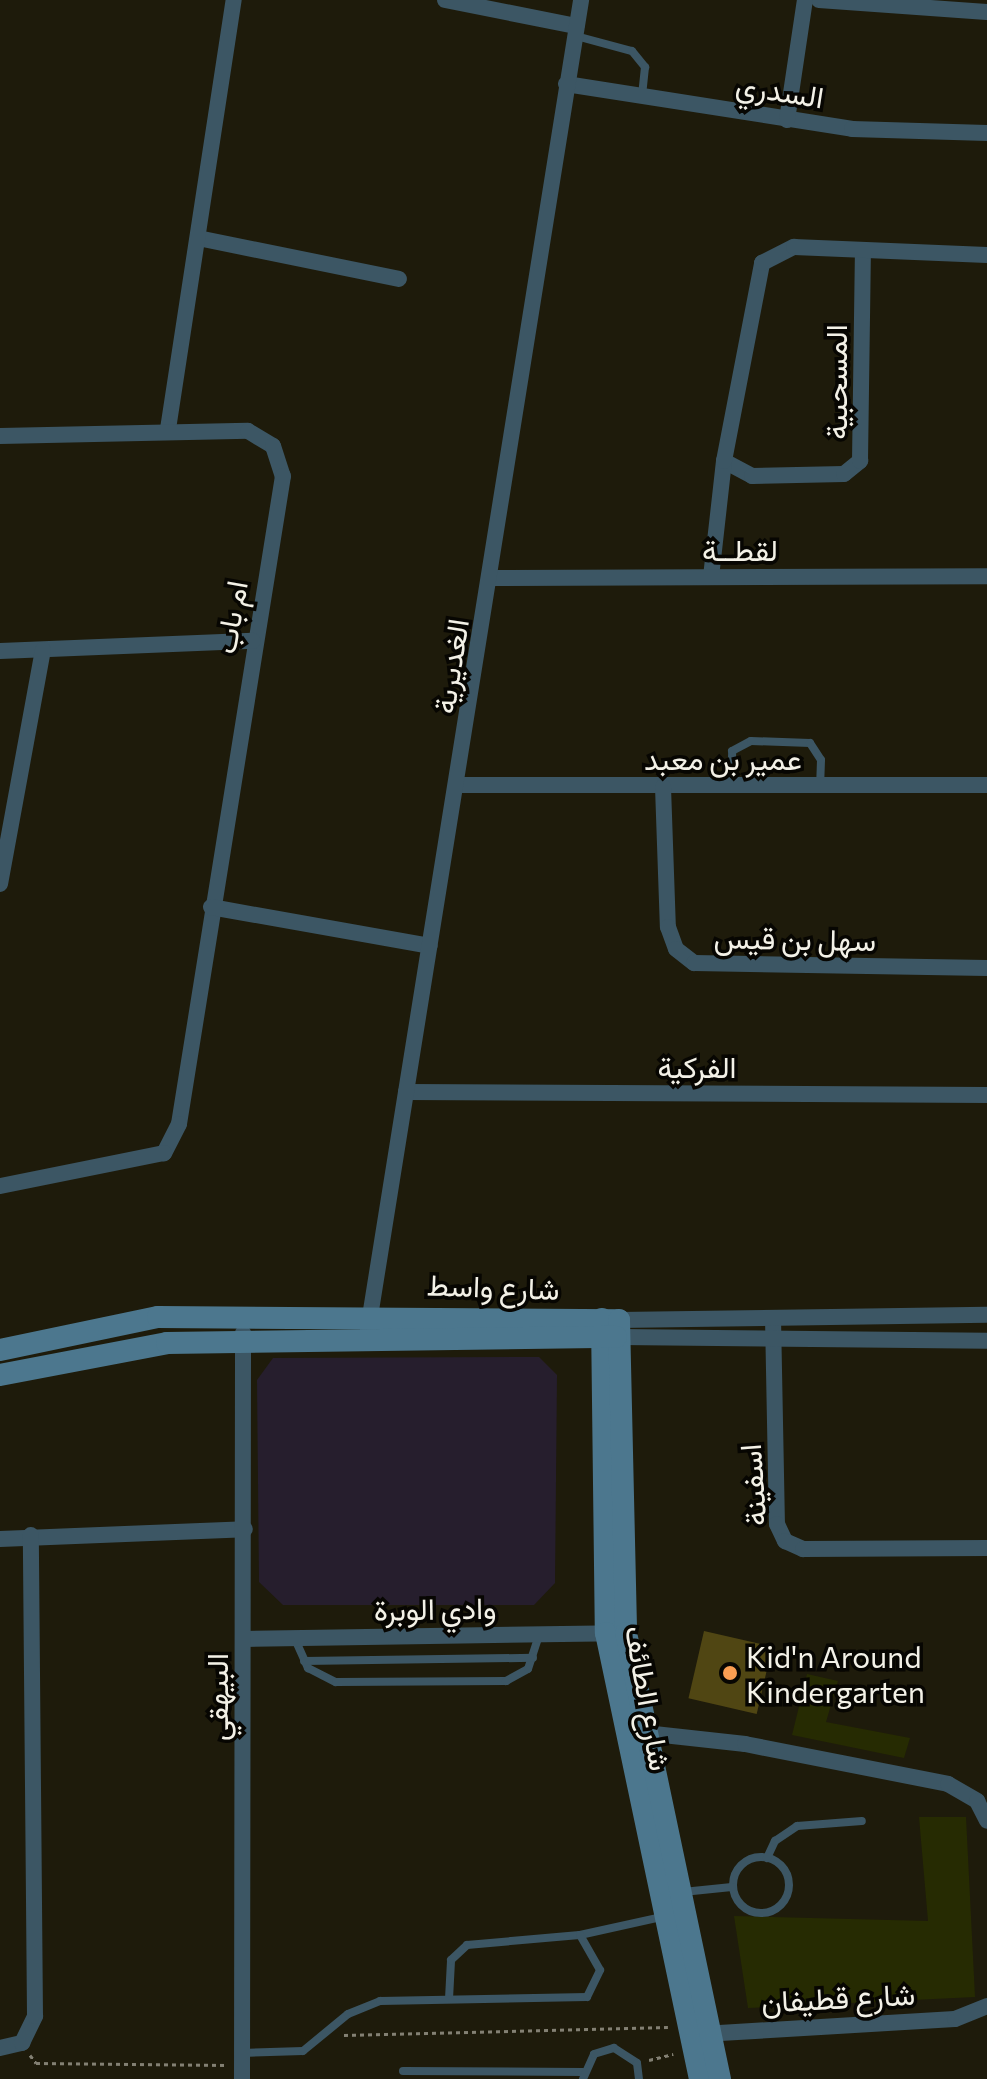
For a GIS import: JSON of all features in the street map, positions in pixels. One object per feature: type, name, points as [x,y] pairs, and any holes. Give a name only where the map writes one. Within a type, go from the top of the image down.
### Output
[{"type":"street","points":[[168,429],[234,0]]},
{"type":"street","points":[[445,0],[576,31]]},
{"type":"street","name":"الغديرية","points":[[369,1339],[367,1313],[493,578],[581,0]]},
{"type":"street","points":[[787,120],[805,0]]},
{"type":"street","points":[[819,0],[987,12]]},
{"type":"street","name":"السدري","points":[[566,84],[787,120],[987,133]]},
{"type":"street","points":[[198,238],[399,279]]},
{"type":"street","points":[[711,577],[724,461],[762,263],[794,247],[863,253],[987,255]]},
{"type":"street","name":"المسحبية","points":[[724,461],[752,476],[844,474],[860,461],[863,253]]},
{"type":"street","name":"ام باب","points":[[0,436],[168,429],[248,431],[273,446],[283,476],[253,641],[179,1124],[164,1153],[0,1186]]},
{"type":"street","name":"لقطــة","points":[[493,578],[987,576]]},
{"type":"street","points":[[0,651],[253,641]]},
{"type":"street","points":[[0,884],[43,650]]},
{"type":"street","name":"عمير بن معبد","points":[[459,785],[987,785]]},
{"type":"street","name":"سهل بن قيس","points":[[663,787],[668,927],[684,957],[706,966],[987,968]]},
{"type":"street","points":[[211,907],[430,946]]},
{"type":"street","name":"الفركية","points":[[406,1092],[987,1095]]},
{"type":"street","name":"شارع واسط","points":[[0,1375],[243,1327],[367,1313],[775,1341],[987,1341]]},
{"type":"street","name":"شارع واسط","points":[[0,1350],[158,1317],[369,1339],[773,1318],[987,1315]]},
{"type":"street","name":"اسفينة","points":[[773,1318],[777,1524],[785,1541],[803,1549],[987,1548]]},
{"type":"street","name":"البيهقي","points":[[242,2066],[243,1327]]},
{"type":"street","name":"شارع الطائف","points":[[610,1328],[616,1633],[663,1917],[695,2036],[720,2079]]},
{"type":"street","points":[[0,1539],[31,1535],[245,1529]]},
{"type":"street","points":[[0,2048],[22,2043],[35,2016],[31,1535]]},
{"type":"street","name":"وادي الوبرة","points":[[244,1639],[616,1633]]},
{"type":"street","points":[[633,1734],[948,1784],[977,1801],[987,1821]]},
{"type":"street","name":"شارع الطائف","points":[[633,1734],[678,1892],[700,2079]]},
{"type":"street","name":"شارع قطيفان","points":[[695,2036],[955,2019],[987,2006]]},
{"type":"lane","points":[[576,31],[632,51],[647,77],[641,97]]},
{"type":"lane","points":[[731,786],[732,751],[751,741],[810,743],[821,760],[820,785]]},
{"type":"lane","points":[[295,1638],[304,1661],[336,1682],[506,1681],[524,1674],[533,1658],[539,1635]]},
{"type":"lane","points":[[304,1661],[533,1658]]},
{"type":"lane","points":[[732,1887],[738,1867],[767,1858],[781,1834],[797,1826],[862,1821]]},
{"type":"lane","points":[[732,1887],[752,1912],[783,1902],[789,1881],[767,1858]]},
{"type":"lane","points":[[678,1892],[732,1887]]},
{"type":"lane","points":[[449,1999],[451,1960],[460,1948],[580,1935],[663,1917]]},
{"type":"lane","points":[[242,2066],[303,2051],[369,2004],[449,1999],[587,1997],[600,1970],[580,1935]]},
{"type":"lane","points":[[403,2071],[583,2075],[604,2049],[627,2053],[637,2063],[639,2079]]},
{"type":"path","points":[[327,2035],[695,2036]]},
{"type":"path","points":[[637,2063],[695,2036]]},
{"type":"path","points":[[22,2043],[36,2063],[242,2066]]},
{"type":"shaded area","points":[[539,1357],[557,1375],[555,1583],[534,1605],[283,1605],[259,1582],[257,1380],[273,1358]]},
{"type":"green space","points":[[807,1674],[838,1681],[826,1722],[910,1738],[904,1758],[792,1735]]},
{"type":"green space","points":[[919,1817],[966,1817],[975,1997],[748,2008],[734,1916],[928,1921]]},
{"type":"building","name":"Kid'n Around Kindergarten","points":[[704,1631],[772,1647],[757,1714],[688,1698]]},
{"type":"place","name":"Kid'n Around Kindergarten","points":[[730,1673]]}]
